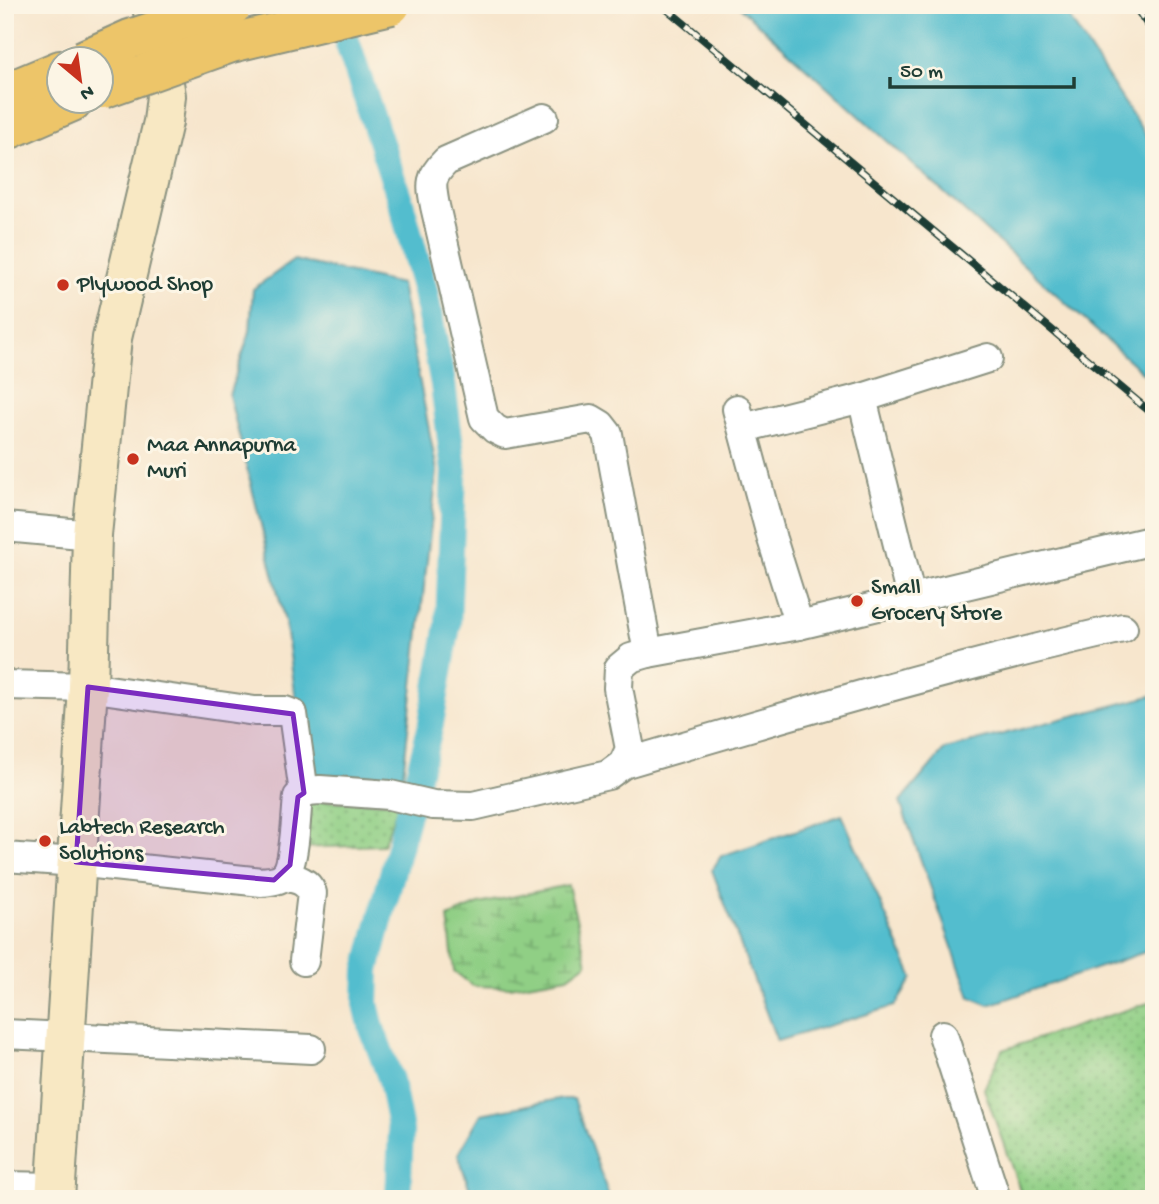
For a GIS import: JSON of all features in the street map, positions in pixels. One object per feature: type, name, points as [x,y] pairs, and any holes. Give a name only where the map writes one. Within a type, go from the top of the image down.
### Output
[{"type":"highway","points":[[114,46],[233,5]]},
{"type":"highway","points":[[116,84],[231,43],[391,5]]},
{"type":"highway","points":[[5,93],[46,75]]},
{"type":"highway","points":[[5,131],[46,113]]},
{"type":"street","points":[[5,1186],[55,1193],[88,687],[92,535],[105,431],[112,338],[163,122],[166,96],[152,5]]},
{"type":"street","points":[[544,118],[446,161],[431,183],[435,206],[484,418],[505,434],[591,419],[601,425],[608,434],[648,653]]},
{"type":"street","points":[[799,625],[772,539],[740,419],[862,398],[988,358]]},
{"type":"street","points":[[862,398],[911,598]]},
{"type":"street","points":[[5,527],[92,535]]},
{"type":"street","points":[[624,764],[631,749],[618,678],[631,658],[799,625],[1154,540]]},
{"type":"street","points":[[283,876],[290,865],[298,797],[304,793],[320,790],[390,795],[433,805],[472,806],[491,803],[608,775],[624,764],[929,677],[1123,628]]},
{"type":"street","points":[[5,685],[88,687],[255,711],[285,711],[293,714],[304,793]]},
{"type":"street","points":[[5,857],[262,882],[283,876],[302,881],[309,886],[312,893],[304,961]]},
{"type":"street","points":[[5,1034],[311,1049]]},
{"type":"street","points":[[943,1035],[996,1199]]},
{"type":"highlighted area","points":[[88,687],[293,714],[304,793],[298,797],[290,865],[274,880],[76,862]]},
{"type":"green space","points":[[308,801],[399,803],[383,845],[298,848]]},
{"type":"green space","points":[[568,885],[587,963],[568,977],[510,987],[473,986],[454,971],[448,917],[479,904]]},
{"type":"green space","points":[[1154,1001],[1154,1199],[1023,1199],[984,1089],[1002,1050]]},
{"type":"water","points":[[737,5],[1061,5],[1154,148],[1154,383]]},
{"type":"water","points":[[294,260],[401,284],[437,471],[403,775],[310,776],[286,626],[229,395],[250,331],[253,289]]},
{"type":"water","points":[[1154,695],[1154,949],[989,1005],[970,997],[900,802],[945,749]]},
{"type":"water","points":[[842,815],[913,978],[895,1006],[777,1041],[712,870],[721,856]]},
{"type":"water","points":[[559,1099],[574,1099],[610,1199],[473,1199],[458,1154],[481,1114]]},
{"type":"waterway","points":[[335,5],[402,206],[425,291],[443,384],[454,471],[448,625],[430,729],[367,970],[366,1004],[372,1029],[391,1080],[401,1131],[398,1199]]},
{"type":"railway","points":[[662,5],[1154,415]]},
{"type":"railway","points":[[1134,5],[1154,34]]},
{"type":"place","name":"Plywood Shop","points":[[63,285]]},
{"type":"place","name":"Maa Annapurna Muri","points":[[133,459]]},
{"type":"place","name":"Small Grocery Store","points":[[857,601]]},
{"type":"place","name":"Labtech Research Solutions","points":[[45,841]]}]
